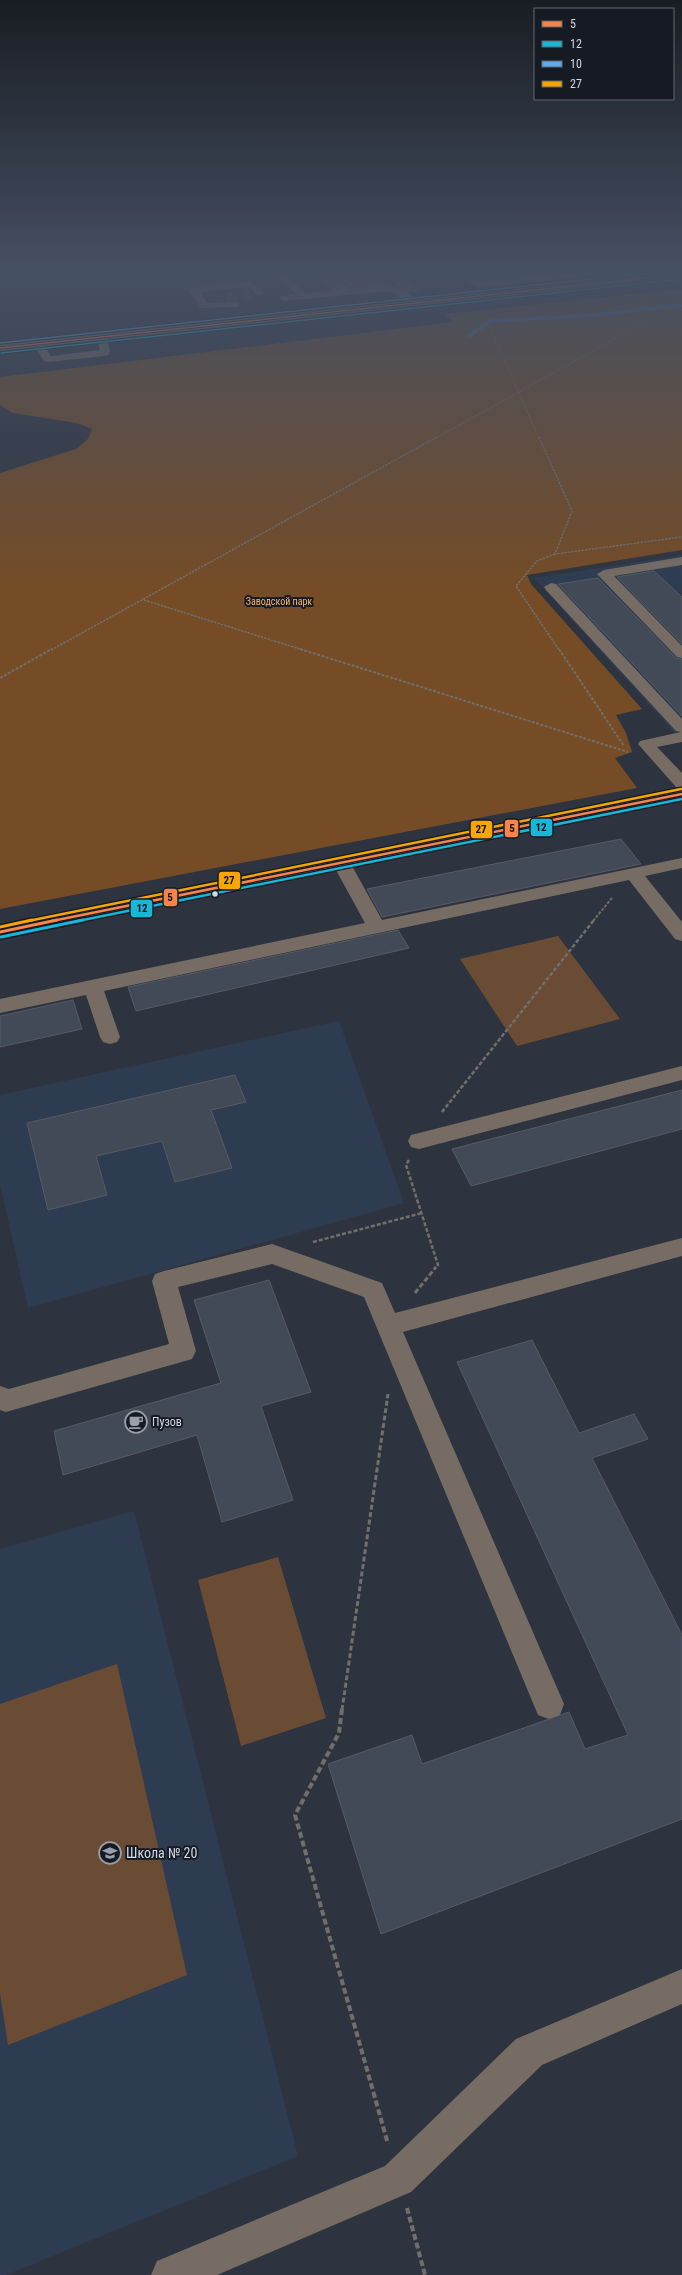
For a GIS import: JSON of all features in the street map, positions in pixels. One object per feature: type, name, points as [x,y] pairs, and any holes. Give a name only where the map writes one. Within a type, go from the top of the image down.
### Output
[{"type":"street","points":[[679,567],[667,564],[604,574],[682,654]]},
{"type":"street","points":[[551,587],[682,728]]},
{"type":"street","points":[[682,737],[646,744],[682,783]]},
{"type":"street","points":[[0,932],[682,794]]},
{"type":"street","points":[[0,1006],[682,862]]},
{"type":"street","points":[[341,863],[376,927]]},
{"type":"street","points":[[632,873],[682,935]]},
{"type":"street","points":[[93,987],[110,1037]]},
{"type":"street","points":[[419,1142],[682,1073]]},
{"type":"street","points":[[391,1336],[682,1247]]},
{"type":"street","points":[[0,1397],[6,1401],[183,1351],[164,1280],[272,1254],[373,1290],[391,1336],[549,1704]]},
{"type":"street","points":[[171,2275],[398,2179],[529,2052],[682,1986]]},
{"type":"path","points":[[513,377],[572,511],[555,554]]},
{"type":"path","points":[[0,678],[547,377]]},
{"type":"path","points":[[633,758],[516,586],[537,560],[542,557],[555,554],[682,538]]},
{"type":"path","points":[[144,599],[628,752]]},
{"type":"path","points":[[425,2275],[295,1815],[339,1733],[391,1336],[438,1265],[406,1165],[419,1142],[632,873]]},
{"type":"path","points":[[272,1254],[422,1212]]},
{"type":"shaded area","points":[[682,555],[682,741],[534,578]]},
{"type":"shaded area","points":[[558,936],[620,1019],[517,1046],[460,959]]},
{"type":"shaded area","points":[[339,1021],[404,1203],[28,1308],[0,1184],[0,1095]]},
{"type":"shaded area","name":"Школа № 20","points":[[134,1511],[298,2156],[6,2275],[0,2275],[0,1549]]},
{"type":"shaded area","points":[[278,1557],[326,1718],[241,1746],[198,1580]]},
{"type":"shaded area","points":[[117,1664],[187,1975],[8,2045],[0,1993],[0,1704]]},
{"type":"green space","name":"Заводской парк","points":[[0,377],[682,377],[682,550],[527,575],[531,584],[642,709],[616,715],[626,733],[632,752],[615,758],[637,788],[0,909],[0,473],[76,449],[88,439],[92,429],[77,423],[13,413],[0,405]]},
{"type":"building","points":[[654,571],[682,597],[682,644],[617,577]]},
{"type":"building","points":[[598,578],[676,658],[682,659],[682,716],[558,584]]},
{"type":"building","points":[[621,839],[641,864],[382,917],[367,889]]},
{"type":"building","points":[[398,930],[409,948],[136,1011],[128,987]]},
{"type":"building","points":[[73,1000],[82,1029],[0,1047],[0,1016]]},
{"type":"building","points":[[235,1075],[246,1102],[211,1110],[232,1168],[175,1182],[162,1141],[96,1156],[107,1195],[48,1210],[27,1123]]},
{"type":"building","points":[[682,1090],[682,1129],[471,1186],[452,1149]]},
{"type":"building","points":[[269,1280],[311,1392],[261,1406],[293,1500],[222,1522],[197,1435],[63,1475],[54,1431],[221,1383],[194,1300]]},
{"type":"building","points":[[532,1340],[579,1433],[634,1414],[648,1439],[592,1458],[682,1635],[682,1819],[381,1934],[328,1764],[412,1735],[422,1764],[569,1712],[585,1749],[628,1735],[457,1362]]},
{"type":"transit line","name":"27","points":[[0,927],[681,789]]},
{"type":"transit line","name":"5","points":[[0,932],[682,794]]},
{"type":"transit line","name":"12","points":[[1,937],[682,799]]},
{"type":"place","name":"Пузов","points":[[136,1422]]},
{"type":"place","name":"Школа № 20","points":[[110,1853]]}]
